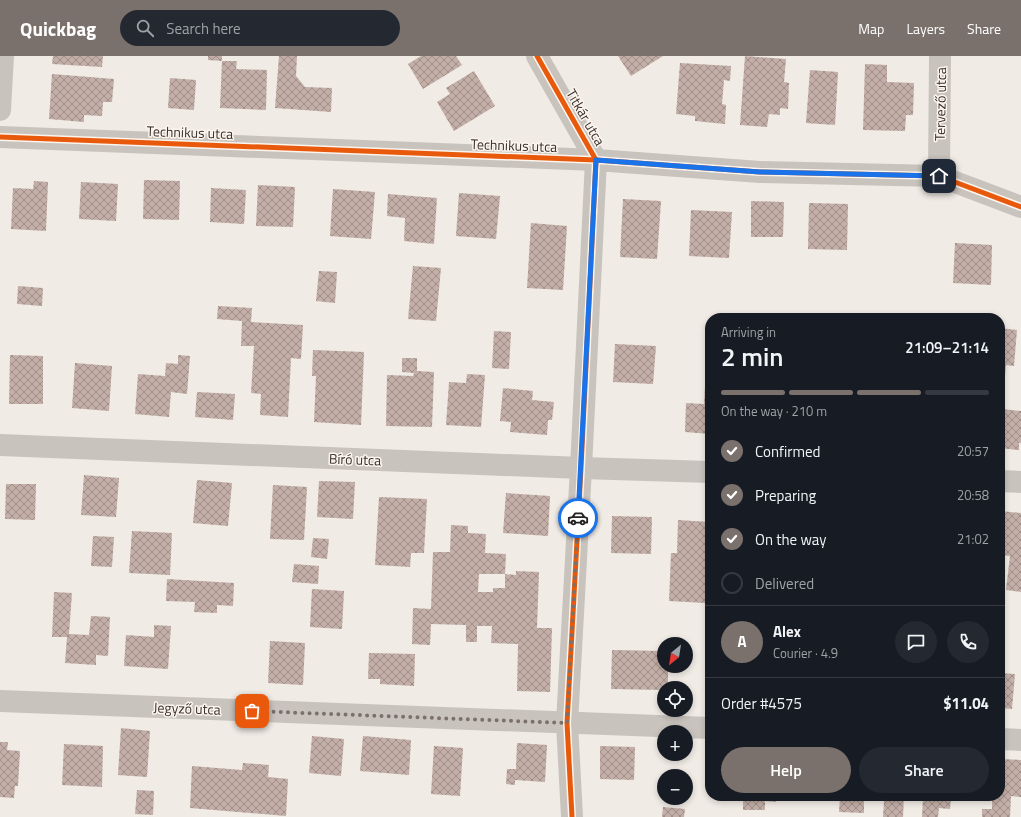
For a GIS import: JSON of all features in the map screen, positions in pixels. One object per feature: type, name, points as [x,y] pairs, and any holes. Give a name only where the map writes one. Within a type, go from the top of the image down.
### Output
[{"type":"street","points":[[0,110],[3,56]]},
{"type":"street","name":"Titkár utca","points":[[537,56],[596,160],[567,723],[572,817]]},
{"type":"street","name":"Tervező utca","points":[[939,176],[940,56]]},
{"type":"street","name":"Technikus utca","points":[[0,137],[596,160],[760,172],[939,176],[1021,207]]},
{"type":"street","name":"Bíró utca","points":[[0,445],[705,472]]},
{"type":"street","points":[[1005,481],[1021,482]]},
{"type":"street","name":"Jegyző utca","points":[[0,701],[705,728]]},
{"type":"street","points":[[1005,740],[1021,740]]},
{"type":"building","points":[[53,56],[103,56],[102,67],[52,64]]},
{"type":"building","points":[[208,56],[222,56],[222,61],[208,60]]},
{"type":"building","points":[[279,56],[297,56],[296,76],[305,87],[332,88],[331,112],[275,108]]},
{"type":"building","points":[[421,56],[456,56],[462,65],[423,89],[408,64]]},
{"type":"building","points":[[618,56],[663,56],[631,76]]},
{"type":"building","points":[[745,56],[786,59],[784,82],[789,83],[788,109],[780,108],[780,115],[769,114],[767,127],[740,125]]},
{"type":"building","points":[[222,61],[237,61],[236,69],[267,70],[266,110],[220,108]]},
{"type":"building","points":[[680,63],[731,66],[730,81],[724,80],[722,104],[726,105],[725,124],[695,121],[695,116],[676,114]]},
{"type":"building","points":[[865,64],[887,65],[887,82],[914,83],[913,115],[906,115],[905,131],[863,130]]},
{"type":"building","points":[[810,70],[838,72],[835,125],[806,123]]},
{"type":"building","points":[[474,71],[495,106],[454,131],[437,102],[450,94],[446,88]]},
{"type":"building","points":[[52,74],[114,79],[112,102],[103,102],[102,116],[84,115],[84,122],[49,119]]},
{"type":"building","points":[[170,78],[196,80],[194,110],[168,108]]},
{"type":"building","points":[[144,180],[180,181],[179,220],[143,219]]},
{"type":"building","points":[[34,181],[48,182],[46,231],[11,229],[13,188],[33,189]]},
{"type":"building","points":[[81,182],[118,184],[116,221],[79,219]]},
{"type":"building","points":[[258,185],[295,187],[293,227],[256,226]]},
{"type":"building","points":[[211,188],[246,190],[244,224],[210,222]]},
{"type":"building","points":[[333,189],[375,192],[371,239],[330,236]]},
{"type":"building","points":[[459,193],[500,196],[496,239],[456,236]]},
{"type":"building","points":[[388,194],[437,198],[434,244],[404,241],[405,218],[387,216]]},
{"type":"building","points":[[623,199],[661,201],[657,259],[620,257]]},
{"type":"building","points":[[751,201],[784,202],[783,237],[751,237]]},
{"type":"building","points":[[809,203],[848,204],[847,250],[808,249]]},
{"type":"building","points":[[691,210],[732,212],[729,258],[689,256]]},
{"type":"building","points":[[531,223],[567,226],[563,290],[527,288]]},
{"type":"building","points":[[955,243],[992,245],[991,285],[953,283]]},
{"type":"building","points":[[413,266],[441,268],[436,321],[408,319]]},
{"type":"building","points":[[319,271],[337,272],[335,303],[316,301]]},
{"type":"building","points":[[18,286],[43,288],[42,306],[17,304]]},
{"type":"building","points":[[218,306],[252,308],[251,322],[303,325],[301,359],[291,358],[288,417],[260,415],[261,394],[251,393],[254,346],[241,346],[242,321],[217,319]]},
{"type":"building","points":[[1005,329],[1017,330],[1014,366],[1006,365],[1005,376]]},
{"type":"building","points":[[494,331],[511,332],[509,369],[492,368]]},
{"type":"building","points":[[615,344],[656,346],[653,384],[613,382]]},
{"type":"building","points":[[313,350],[364,352],[361,425],[314,422],[316,376],[312,376]]},
{"type":"building","points":[[10,355],[43,356],[43,404],[9,404]]},
{"type":"building","points":[[178,355],[190,356],[187,394],[171,392],[169,417],[135,414],[138,374],[165,376],[166,363],[178,364]]},
{"type":"building","points":[[402,358],[417,358],[417,371],[434,372],[432,427],[386,426],[387,375],[413,376],[414,373],[402,372]]},
{"type":"building","points":[[75,363],[112,366],[109,411],[72,408]]},
{"type":"building","points":[[467,374],[485,375],[481,427],[446,425],[449,382],[466,383]]},
{"type":"building","points":[[705,386],[705,434],[685,432],[686,403],[704,404]]},
{"type":"building","points":[[503,388],[533,391],[532,400],[554,402],[552,420],[548,420],[547,435],[510,432],[511,422],[500,421]]},
{"type":"building","points":[[197,392],[235,394],[233,420],[195,417]]},
{"type":"building","points":[[1005,409],[1021,411],[1021,443],[1019,443],[1019,450],[1005,449]]},
{"type":"building","points":[[84,475],[119,478],[116,517],[81,515]]},
{"type":"building","points":[[197,480],[232,483],[228,526],[193,523]]},
{"type":"building","points":[[319,481],[355,482],[353,519],[317,517]]},
{"type":"building","points":[[6,484],[36,484],[35,520],[5,519]]},
{"type":"building","points":[[273,485],[307,487],[304,540],[270,539]]},
{"type":"building","points":[[506,493],[550,496],[548,536],[503,533]]},
{"type":"building","points":[[379,497],[427,499],[424,553],[411,553],[410,567],[375,565]]},
{"type":"building","points":[[1005,511],[1021,513],[1021,592],[1006,590],[1010,556],[1005,556]]},
{"type":"building","points":[[612,516],[652,517],[651,554],[611,553]]},
{"type":"building","points":[[678,520],[705,522],[705,603],[669,601],[671,553],[677,553]]},
{"type":"building","points":[[451,525],[468,526],[468,533],[486,534],[485,553],[506,554],[505,574],[516,575],[516,571],[539,572],[537,628],[552,628],[550,692],[517,691],[518,644],[491,643],[492,626],[477,626],[477,642],[466,642],[466,625],[431,624],[430,645],[412,644],[413,608],[431,609],[433,552],[450,552]],"holes":[[[479,574],[505,574],[505,588],[493,588],[493,592],[478,592]]]},
{"type":"building","points":[[132,531],[172,533],[170,575],[129,573]]},
{"type":"building","points":[[93,536],[114,537],[112,567],[91,566]]},
{"type":"building","points":[[313,538],[329,539],[327,559],[311,557]]},
{"type":"building","points":[[294,564],[319,566],[318,584],[292,582]]},
{"type":"building","points":[[167,579],[234,583],[233,606],[217,605],[217,613],[194,612],[195,602],[166,601]]},
{"type":"building","points":[[312,589],[344,591],[342,629],[310,627]]},
{"type":"building","points":[[54,592],[72,593],[69,634],[89,635],[91,616],[110,617],[108,656],[96,655],[96,665],[65,663],[67,637],[52,637]]},
{"type":"building","points":[[154,625],[171,626],[168,669],[124,666],[126,635],[154,637]]},
{"type":"building","points":[[270,641],[305,643],[303,685],[268,683]]},
{"type":"building","points":[[612,650],[657,651],[657,673],[668,673],[668,681],[657,681],[657,690],[611,689]]},
{"type":"building","points":[[369,653],[415,654],[414,686],[380,684],[380,679],[368,679]]},
{"type":"building","points":[[1005,673],[1015,674],[1012,709],[1005,708]]},
{"type":"building","points":[[121,728],[150,731],[147,777],[118,775]]},
{"type":"building","points":[[312,736],[344,739],[341,776],[309,773]]},
{"type":"building","points":[[363,736],[411,740],[409,775],[360,771]]},
{"type":"building","points":[[0,742],[8,742],[7,750],[20,751],[18,786],[15,786],[14,798],[0,797]]},
{"type":"building","points":[[517,743],[547,745],[545,782],[515,780],[515,785],[506,784],[507,769],[516,769]]},
{"type":"building","points":[[64,744],[103,746],[102,787],[62,785]]},
{"type":"building","points":[[434,746],[463,748],[460,796],[431,794]]},
{"type":"building","points":[[600,746],[635,747],[634,780],[600,779]]},
{"type":"building","points":[[1005,759],[1021,760],[1021,797],[1011,796],[1010,817],[982,817],[982,809],[992,809],[992,801],[1005,801]]},
{"type":"building","points":[[243,763],[269,765],[268,777],[288,779],[286,816],[190,808],[192,766],[242,770]]},
{"type":"building","points":[[137,790],[154,791],[153,815],[135,814]]},
{"type":"building","points":[[743,801],[765,801],[765,810],[743,810]]},
{"type":"building","points":[[840,801],[864,801],[864,813],[839,812]]},
{"type":"building","points":[[884,801],[904,801],[903,817],[883,817]]},
{"type":"building","points":[[923,801],[951,801],[950,809],[939,808],[938,817],[922,817]]},
{"type":"building","points":[[663,807],[685,809],[684,817],[662,817]]},
{"type":"cycle path","points":[[537,56],[596,160],[567,723],[572,817]]},
{"type":"cycle path","points":[[0,137],[596,160],[760,172],[939,176],[1021,207]]},
{"type":"way so far","points":[[252,711],[567,723],[578,518]]},
{"type":"route","points":[[578,518],[596,160],[760,172],[939,176]]}]
